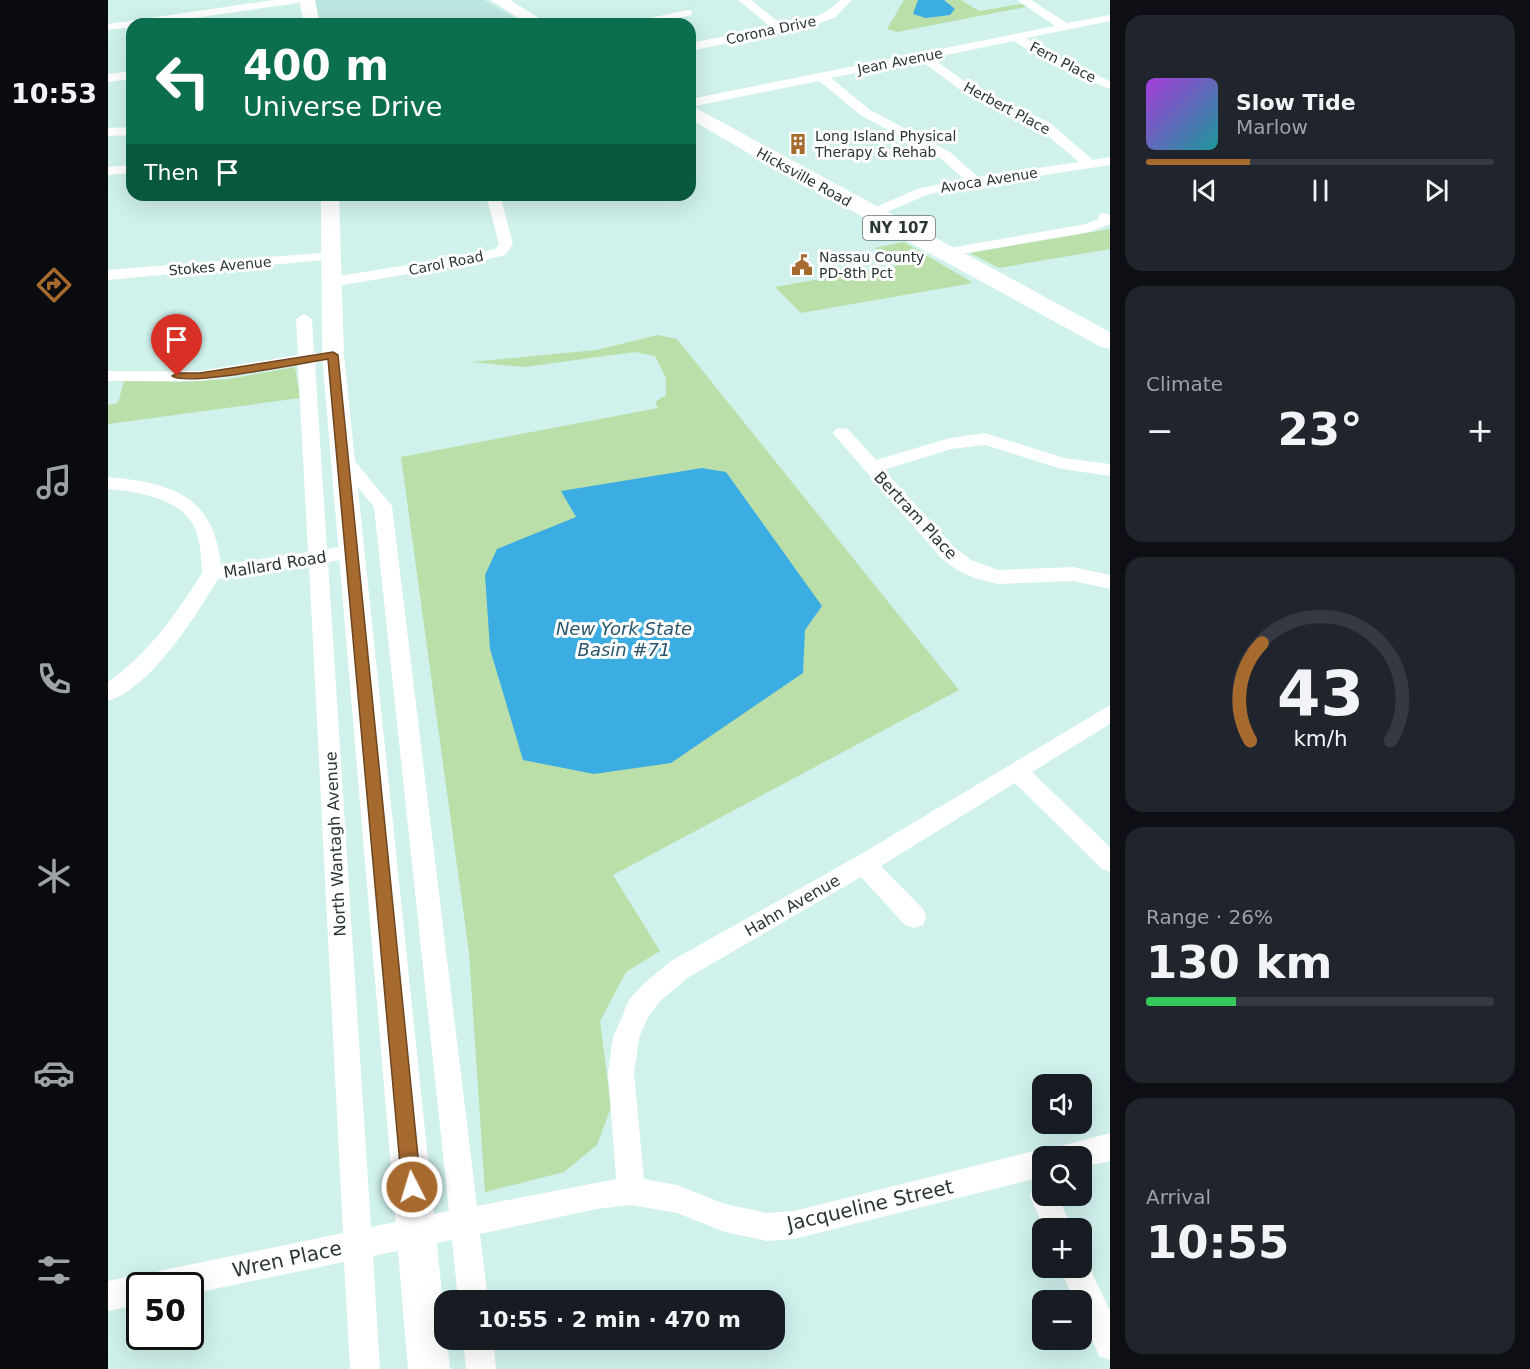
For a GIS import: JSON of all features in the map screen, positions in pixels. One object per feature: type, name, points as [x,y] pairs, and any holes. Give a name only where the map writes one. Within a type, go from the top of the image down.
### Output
[{"type":"main road","points":[[307,0],[311,18]]},
{"type":"main road","points":[[498,0],[530,18]]},
{"type":"main road","name":"Hicksville Road","points":[[696,114],[872,214],[1110,342]]},
{"type":"main road","name":"North Wantagh Avenue","points":[[330,201],[333,355],[343,458],[335,554],[416,1233],[429,1369]]},
{"type":"street","points":[[171,18],[298,0]]},
{"type":"street","points":[[744,0],[780,29]]},
{"type":"street","name":"Corona Drive","points":[[696,46],[813,22],[832,15],[846,0]]},
{"type":"street","points":[[1023,0],[1065,27]]},
{"type":"street","points":[[667,18],[688,14]]},
{"type":"street","name":"Jean Avenue","points":[[696,102],[1109,19]]},
{"type":"street","points":[[108,27],[126,24]]},
{"type":"street","name":"Fern Place","points":[[1016,37],[1054,61],[1110,86]]},
{"type":"street","name":"Herbert Place","points":[[922,56],[963,86],[1045,126],[1090,164]]},
{"type":"street","points":[[108,78],[126,76]]},
{"type":"street","points":[[822,76],[866,113],[945,155],[975,182]]},
{"type":"street","points":[[108,132],[126,131]]},
{"type":"street","name":"Avoca Avenue","points":[[872,214],[922,192],[1110,161]]},
{"type":"street","points":[[108,171],[126,170]]},
{"type":"street","name":"Carol Road","points":[[332,282],[473,260],[500,252],[506,244],[495,201]]},
{"type":"street","points":[[944,253],[1089,228],[1104,223],[1107,220],[1104,217]]},
{"type":"street","name":"Stokes Avenue","points":[[108,275],[331,256]]},
{"type":"street","name":"North Wantagh Avenue","points":[[304,319],[305,359],[335,554],[358,1245],[365,1369]]},
{"type":"street","points":[[108,376],[200,376],[333,355]]},
{"type":"street","name":"Bertram Place","points":[[842,433],[948,553],[964,565],[981,573],[998,577],[1073,574],[1110,582]]},
{"type":"street","points":[[873,467],[950,444],[985,439],[1062,463],[1110,470]]},
{"type":"street","points":[[343,458],[383,506],[472,1290]]},
{"type":"street","name":"Mallard Road","points":[[108,483],[135,485],[159,491],[182,503],[200,520],[206,530],[212,573],[335,554]]},
{"type":"street","points":[[108,693],[155,656],[176,631],[212,573]]},
{"type":"street","name":"Hahn Avenue","points":[[631,1191],[621,1072],[626,1038],[638,1009],[651,993],[680,969],[864,864],[1110,713]]},
{"type":"street","points":[[1017,771],[1110,862]]},
{"type":"street","points":[[864,864],[914,917]]},
{"type":"street","points":[[1092,1151],[1110,1147]]},
{"type":"street","name":"Jacqueline Street","points":[[416,1233],[597,1195],[631,1191],[677,1199],[725,1218],[767,1227],[794,1225],[1032,1166]]},
{"type":"street","name":"Wren Place","points":[[204,1277],[416,1233]]},
{"type":"street","points":[[1080,1278],[1110,1345]]},
{"type":"street","points":[[108,1296],[126,1293]]},
{"type":"street","points":[[479,1350],[481,1369]]},
{"type":"shaded area","points":[[304,0],[484,0],[514,18],[308,18]]},
{"type":"green space","points":[[904,0],[919,0],[913,14],[949,3],[944,0],[961,0],[979,11],[1021,4],[1026,7],[897,32],[887,29]]},
{"type":"green space","points":[[1110,229],[1110,249],[999,268],[970,253]]},
{"type":"green space","points":[[904,242],[973,283],[801,313],[775,287],[905,264],[874,248]]},
{"type":"green space","points":[[658,335],[677,339],[959,690],[613,875],[660,951],[626,972],[600,1021],[611,1107],[597,1145],[564,1172],[485,1192],[469,953],[401,457],[658,408],[655,402],[666,395],[666,378],[655,356],[635,352],[524,367],[471,362],[596,350]]},
{"type":"green space","points":[[295,367],[300,398],[108,424],[108,405],[118,403],[124,381],[184,382],[229,379]]},
{"type":"water","points":[[918,0],[944,0],[955,9],[950,15],[926,18],[913,14]]},
{"type":"water","name":"New York State Basin #71","points":[[702,468],[726,472],[822,606],[805,630],[803,673],[671,763],[594,774],[523,760],[490,649],[485,575],[497,549],[576,517],[561,491]]},
{"type":"place","name":"Long Island Physical Therapy & Rehab","points":[[798,144]]},
{"type":"place","name":"Nassau County PD-8th Pct","points":[[802,265]]},
{"type":"route","points":[[177,376],[200,376],[333,355],[412,1187]]}]
